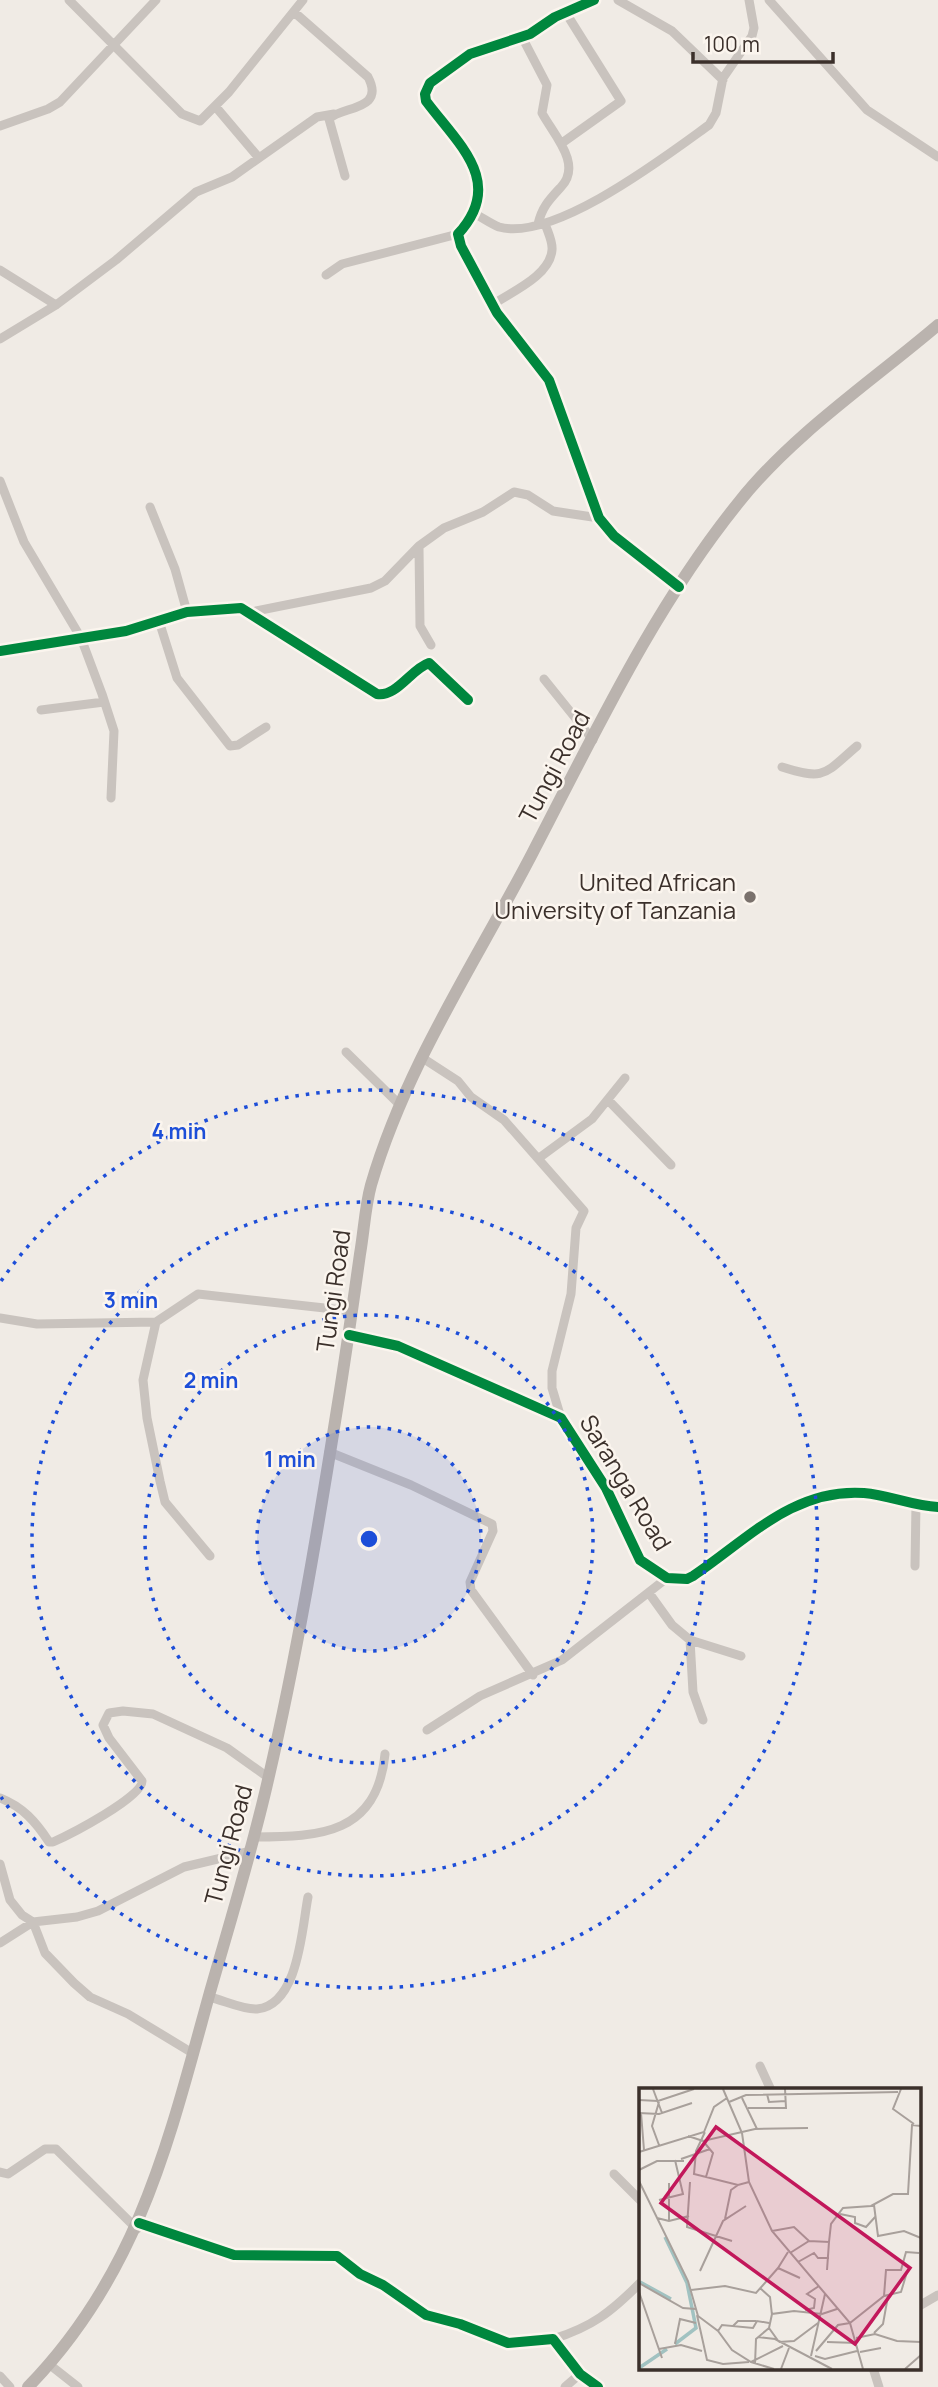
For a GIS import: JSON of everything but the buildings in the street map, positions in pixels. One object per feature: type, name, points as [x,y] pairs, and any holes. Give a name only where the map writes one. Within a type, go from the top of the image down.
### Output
[{"type":"main road","name":"Tungi Road","points":[[28,2387],[50,2365],[119,2266],[138,2226],[159,2168],[194,2054],[251,1851],[294,1665],[349,1335],[369,1191],[400,1105],[421,1057],[679,587],[739,502],[790,448],[938,325]]},
{"type":"street","points":[[69,0],[185,117],[200,121],[303,0]]},
{"type":"street","points":[[0,126],[54,106],[156,0]]},
{"type":"street","points":[[326,275],[342,264],[458,234],[475,214],[480,198],[474,167],[450,130],[426,101],[425,94],[434,79],[470,54],[522,37],[594,0]]},
{"type":"street","points":[[618,0],[672,31],[723,80]]},
{"type":"street","points":[[475,214],[501,227],[542,223],[636,178],[709,125],[716,113],[723,80],[752,36],[754,28],[749,0]]},
{"type":"street","points":[[769,0],[867,110],[938,157]]},
{"type":"street","points":[[0,339],[56,305],[117,260],[191,195],[232,177],[317,117],[356,109],[367,102],[372,89],[370,80],[294,12]]},
{"type":"street","points":[[562,143],[621,101],[566,13]]},
{"type":"street","points":[[492,305],[537,275],[547,263],[553,247],[542,223],[542,208],[569,176],[562,143],[542,113],[548,89],[522,37]]},
{"type":"street","points":[[215,106],[259,158]]},
{"type":"street","points":[[334,114],[328,121],[345,176]]},
{"type":"street","points":[[458,234],[461,246],[492,305],[549,380],[599,518],[614,536],[679,587]]},
{"type":"street","points":[[0,270],[56,305]]},
{"type":"street","points":[[0,481],[19,532],[81,638],[104,702],[114,731],[111,798]]},
{"type":"street","points":[[246,613],[372,588],[394,573],[419,546],[444,528],[483,513],[514,492],[525,494],[553,510],[599,518]]},
{"type":"street","points":[[150,506],[175,569],[187,612]]},
{"type":"street","points":[[419,546],[420,626],[431,645]]},
{"type":"street","points":[[0,650],[127,631],[187,612],[241,608],[377,694],[387,694],[421,666],[429,663],[468,700]]},
{"type":"street","points":[[159,621],[177,678],[230,746],[238,745],[266,727]]},
{"type":"street","points":[[544,679],[593,740]]},
{"type":"street","points":[[41,710],[104,702]]},
{"type":"street","points":[[782,766],[810,776],[825,774],[857,746]]},
{"type":"street","points":[[346,1052],[400,1105]]},
{"type":"street","points":[[421,1057],[458,1081],[471,1097],[504,1120],[584,1211],[576,1228],[571,1294],[552,1371],[552,1388],[561,1418]]},
{"type":"street","points":[[539,1158],[592,1119],[625,1078]]},
{"type":"street","points":[[608,1100],[671,1165]]},
{"type":"street","points":[[0,1318],[37,1324],[156,1322],[198,1294],[352,1311]]},
{"type":"street","points":[[156,1322],[143,1380],[146,1418],[160,1481],[165,1502],[210,1556]]},
{"type":"street","name":"Saranga Road","points":[[349,1335],[398,1346],[561,1418],[606,1488],[640,1560],[667,1577],[687,1579],[693,1576],[747,1534],[807,1500],[864,1493],[938,1507]]},
{"type":"street","points":[[329,1452],[411,1485],[492,1524],[494,1531],[470,1582],[471,1590],[533,1675]]},
{"type":"street","points":[[915,1566],[916,1504]]},
{"type":"street","points":[[427,1730],[481,1696],[562,1660],[667,1577]]},
{"type":"street","points":[[649,1593],[672,1625],[690,1640],[741,1656]]},
{"type":"street","points":[[690,1640],[693,1692],[703,1720]]},
{"type":"street","points":[[0,1798],[12,1803],[35,1820],[49,1842],[128,1802],[140,1791],[142,1781],[109,1738],[103,1725],[109,1713],[122,1711],[153,1714],[227,1748],[269,1778]]},
{"type":"street","points":[[254,1837],[305,1837],[348,1822],[377,1793],[383,1781],[385,1754]]},
{"type":"street","points":[[0,1943],[33,1922],[77,1917],[98,1911],[184,1867],[251,1851]]},
{"type":"street","points":[[0,1864],[10,1900],[33,1922],[45,1953],[90,1997],[128,2014],[194,2054]]},
{"type":"street","points":[[209,1997],[255,2009],[267,2006],[278,1996],[287,1985],[301,1948],[308,1897]]},
{"type":"street","points":[[760,2066],[770,2088]]},
{"type":"street","points":[[0,2172],[8,2174],[50,2147],[62,2153],[138,2226],[234,2255],[337,2256],[360,2274],[383,2285],[426,2315],[460,2324],[508,2343],[553,2339],[594,2323],[639,2284]]},
{"type":"street","points":[[614,2174],[639,2199]]},
{"type":"street","points":[[920,2305],[938,2295]]},
{"type":"street","points":[[553,2339],[580,2374],[598,2387]]},
{"type":"street","points":[[50,2365],[78,2387]]},
{"type":"street","points":[[565,2387],[580,2374]]},
{"type":"street","points":[[0,2376],[10,2387]]},
{"type":"cycle path","points":[[594,0],[555,17],[530,34],[470,54],[430,83],[425,94],[426,101],[463,148],[477,180],[478,197],[472,215],[458,234],[461,246],[497,313],[549,380],[599,518],[614,536],[679,587]]},
{"type":"cycle path","points":[[0,651],[126,631],[187,612],[241,608],[377,694],[391,691],[429,663],[468,700]]},
{"type":"cycle path","points":[[349,1335],[398,1346],[561,1418],[606,1488],[640,1560],[667,1578],[687,1579],[693,1576],[772,1519],[815,1499],[838,1494],[864,1493],[938,1507]]},
{"type":"cycle path","points":[[139,2223],[234,2255],[337,2256],[360,2274],[383,2285],[426,2315],[460,2324],[508,2343],[553,2339],[580,2374],[598,2387]]},
{"type":"place","name":"United African University of Tanzania","points":[[750,897]]}]
